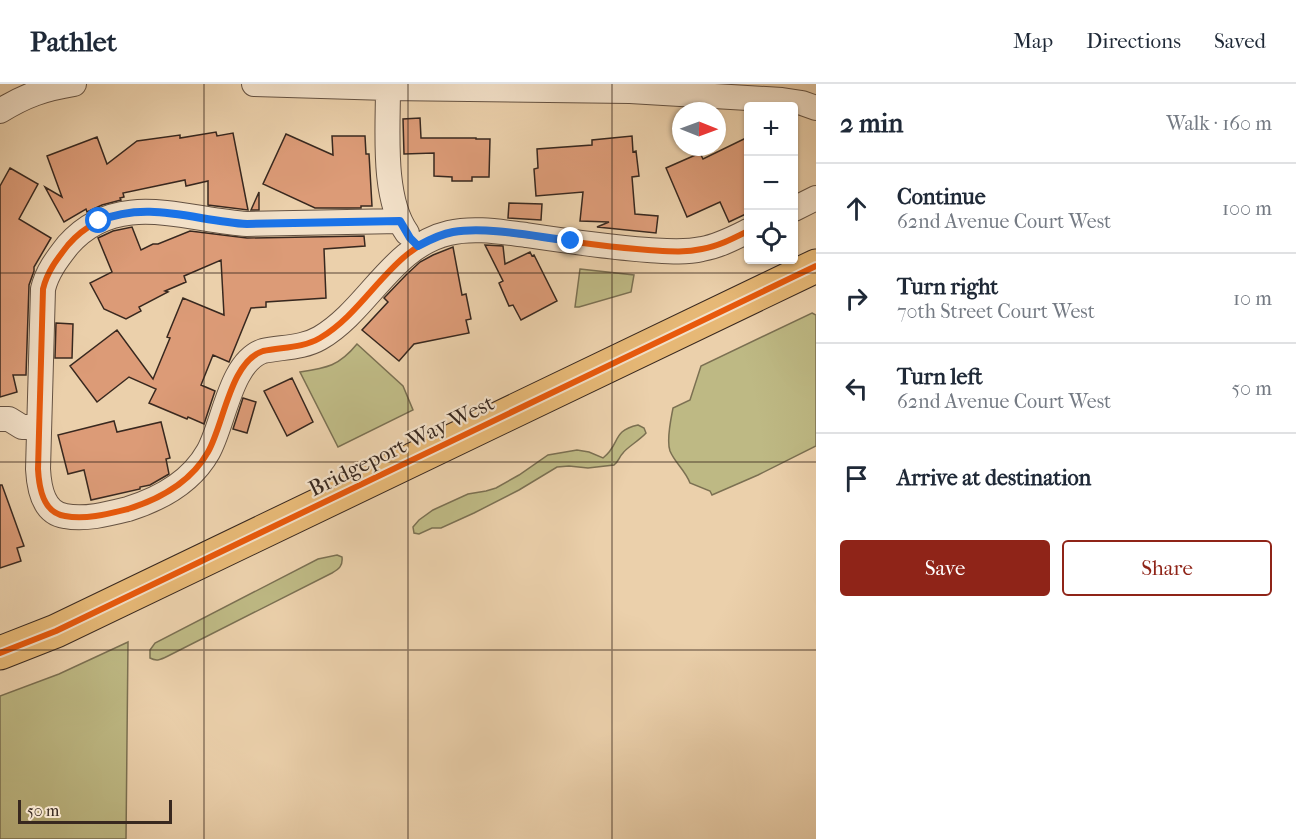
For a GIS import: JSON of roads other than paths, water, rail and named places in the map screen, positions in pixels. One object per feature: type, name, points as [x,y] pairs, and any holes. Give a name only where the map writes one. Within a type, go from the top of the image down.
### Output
[{"type":"main road","name":"Bridgeport Way West","points":[[0,653],[56,631],[816,266]]},
{"type":"street","points":[[9,105],[47,89],[74,84]]},
{"type":"street","points":[[254,84],[388,88],[630,87],[782,100],[816,108]]},
{"type":"street","points":[[388,88],[390,178],[395,206],[400,221],[410,238],[418,246]]},
{"type":"street","points":[[798,207],[816,198]]},
{"type":"street","points":[[400,221],[247,224],[152,211],[116,215],[88,227],[57,259],[44,283],[42,306],[15,427],[38,479],[46,504],[55,513],[68,517],[89,517],[148,502],[173,489],[194,471],[208,452],[234,383],[249,359],[263,351],[310,343],[328,333],[418,246],[445,234],[474,230],[631,249],[693,251],[712,247],[744,233]]}]
